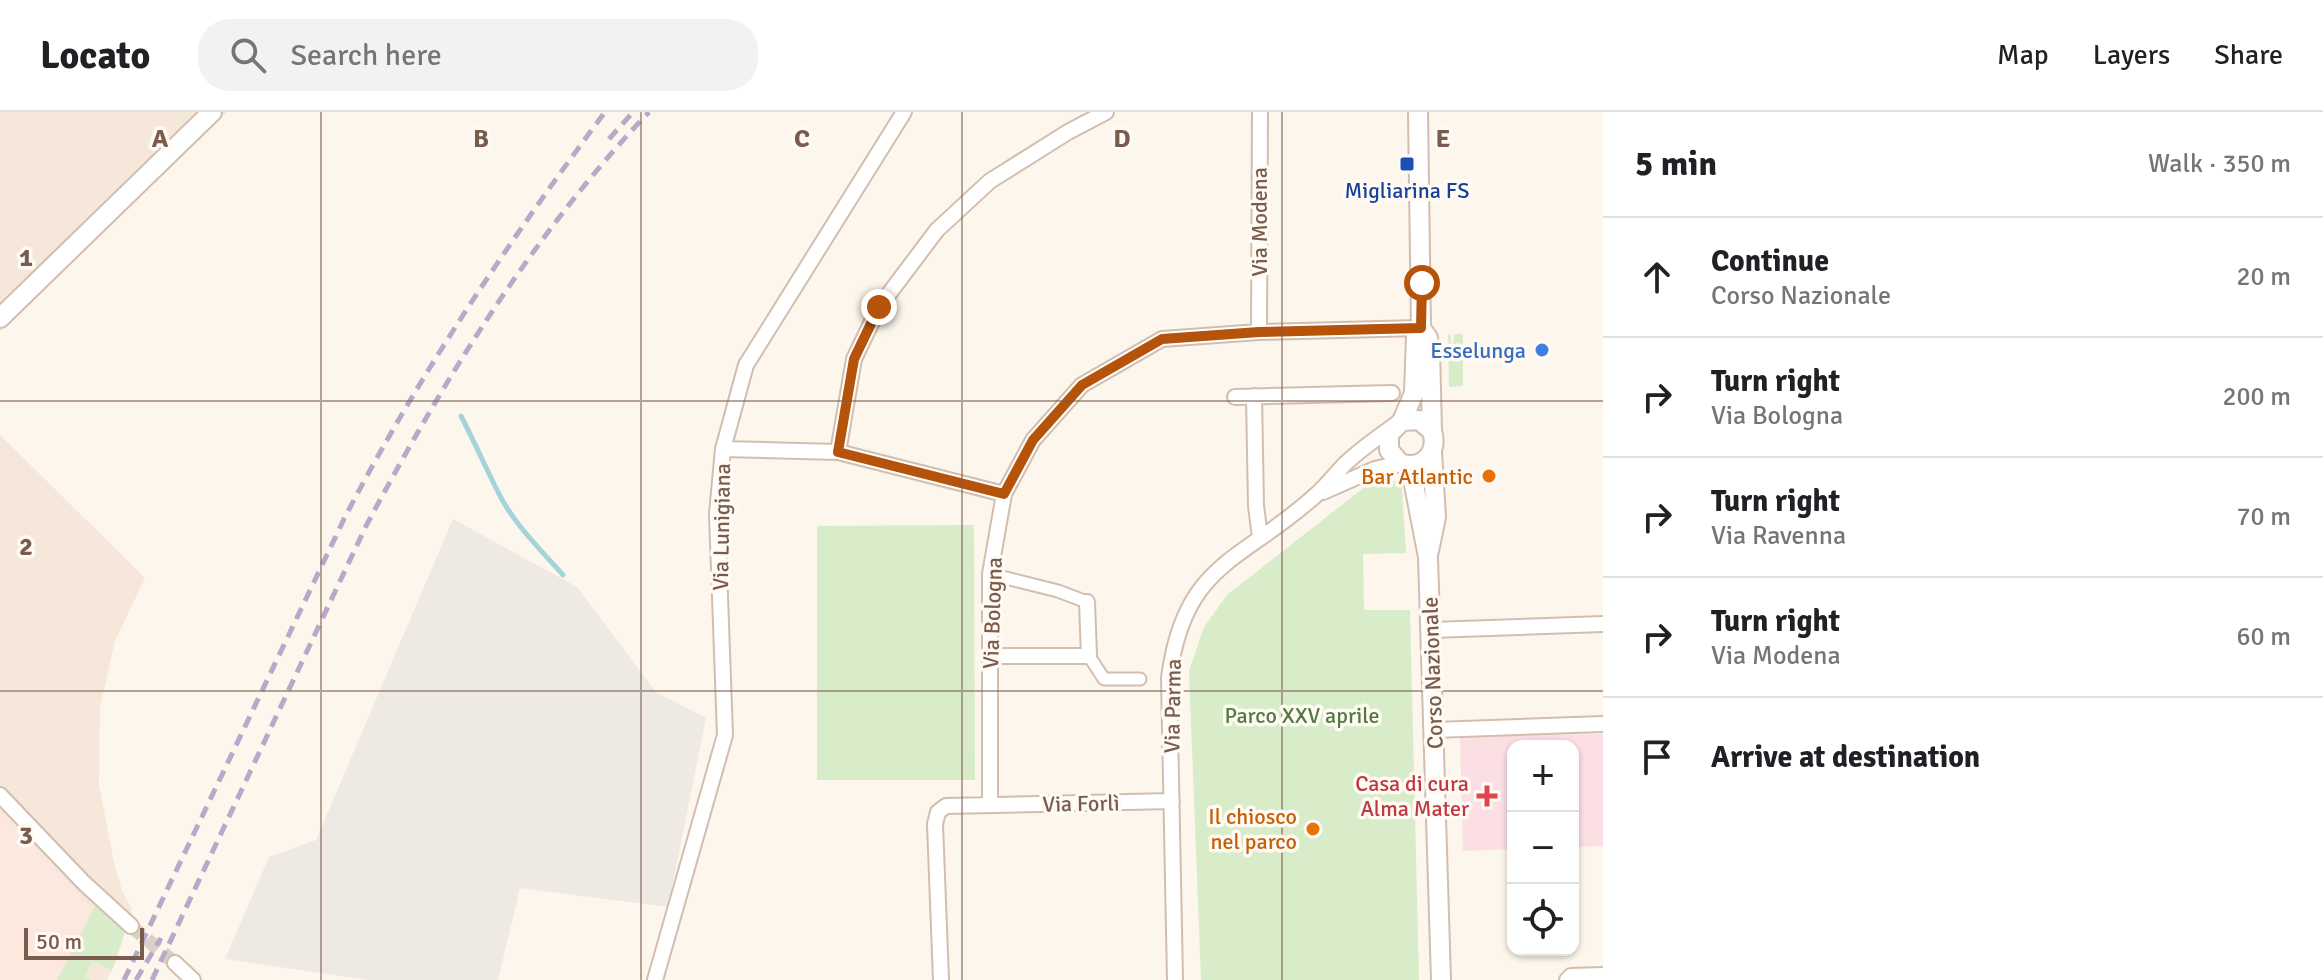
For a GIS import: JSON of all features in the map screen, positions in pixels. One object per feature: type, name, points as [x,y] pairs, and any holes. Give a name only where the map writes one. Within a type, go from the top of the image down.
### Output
[{"type":"street","points":[[0,318],[212,112]]},
{"type":"street","name":"Via Lunigiana","points":[[655,980],[725,735],[717,514],[723,449],[746,365],[904,112]]},
{"type":"street","points":[[838,452],[854,359],[879,307],[937,230],[990,181],[1106,112]]},
{"type":"street","name":"Via Modena","points":[[1259,332],[1260,112]]},
{"type":"street","name":"Corso Nazionale","points":[[1418,112],[1421,328],[1416,336],[1414,393],[1387,442],[1389,450],[1413,480],[1428,557],[1441,980]]},
{"type":"street","name":"Via Bologna","points":[[990,805],[990,574],[1004,494],[1033,440],[1082,385],[1162,339],[1259,332],[1421,328]]},
{"type":"street","name":"Corso Nazionale","points":[[1421,328],[1428,338],[1430,350],[1434,444],[1436,517],[1428,557]]},
{"type":"street","points":[[1235,397],[1392,393]]},
{"type":"street","points":[[1254,396],[1256,506],[1260,537]]},
{"type":"street","points":[[1399,423],[1419,420],[1432,431]]},
{"type":"street","name":"Via Parma","points":[[1175,980],[1172,801],[1162,678],[1181,621],[1196,594],[1215,570],[1316,495],[1346,464],[1399,423]]},
{"type":"street","points":[[723,449],[838,452],[1004,494]]},
{"type":"street","points":[[1403,464],[1424,462],[1432,452]]},
{"type":"street","name":"Via Parma","points":[[1316,495],[1375,469],[1403,464]]},
{"type":"street","points":[[990,574],[1058,591],[1087,602],[1089,656],[1104,679],[1140,679]]},
{"type":"street","points":[[1431,630],[1603,624]]},
{"type":"street","points":[[989,656],[1089,656]]},
{"type":"street","points":[[1434,730],[1603,724]]},
{"type":"street","points":[[0,795],[84,883],[131,926]]},
{"type":"street","name":"Via Forlì","points":[[990,805],[1172,801]]},
{"type":"street","points":[[941,980],[935,824],[938,812],[946,806],[990,805]]},
{"type":"street","points":[[175,963],[193,980]]},
{"type":"street","points":[[1567,980],[1571,976],[1603,975]]},
{"type":"shaded area","points":[[0,112],[227,112],[0,332]]},
{"type":"shaded area","points":[[0,435],[145,578],[115,641],[100,708],[99,785],[114,862],[122,891],[132,909],[107,980],[0,980]]},
{"type":"shaded area","points":[[453,519],[577,587],[656,692],[706,718],[668,907],[520,888],[498,980],[367,980],[225,959],[269,857],[316,840]]},
{"type":"shaded area","name":"Casa di cura Alma Mater","points":[[1603,734],[1603,846],[1579,847],[1579,740],[1507,740],[1507,849],[1463,851],[1460,736]]},
{"type":"shaded area","points":[[0,811],[98,914],[69,980],[0,980]]},
{"type":"green space","points":[[1454,334],[1463,334],[1463,386],[1449,387],[1448,335],[1451,335],[1453,345]]},
{"type":"green space","name":"Parco XXV aprile","points":[[1382,478],[1395,481],[1402,487],[1406,553],[1363,554],[1364,610],[1410,610],[1419,980],[1201,980],[1189,671],[1204,627],[1227,595],[1371,482]]},
{"type":"green space","points":[[974,525],[975,780],[817,780],[817,526]]},
{"type":"green space","points":[[96,904],[127,926],[112,970],[92,961],[85,977],[91,980],[57,980]]},
{"type":"waterway","points":[[461,416],[510,513],[563,575]]},
{"type":"tunnel","points":[[131,926],[175,963]]},
{"type":"railway","points":[[124,980],[345,517],[374,464],[467,309],[534,209],[605,112]]},
{"type":"railway","points":[[609,139],[633,112]]},
{"type":"railway","points":[[152,980],[366,526],[427,416],[529,258],[567,207],[649,112]]},
{"type":"railway","points":[[136,980],[161,938]]},
{"type":"place","name":"Migliarina FS","points":[[1407,164]]},
{"type":"place","name":"Esselunga","points":[[1542,350]]},
{"type":"place","name":"Bar Atlantic","points":[[1489,476]]},
{"type":"place","name":"Casa di cura Alma Mater","points":[[1487,796]]},
{"type":"place","name":"Il chiosco nel parco","points":[[1313,829]]},
{"type":"route","points":[[879,307],[854,359],[838,452],[1004,494],[1033,440],[1082,385],[1162,339],[1259,332],[1421,328],[1422,283]]}]
